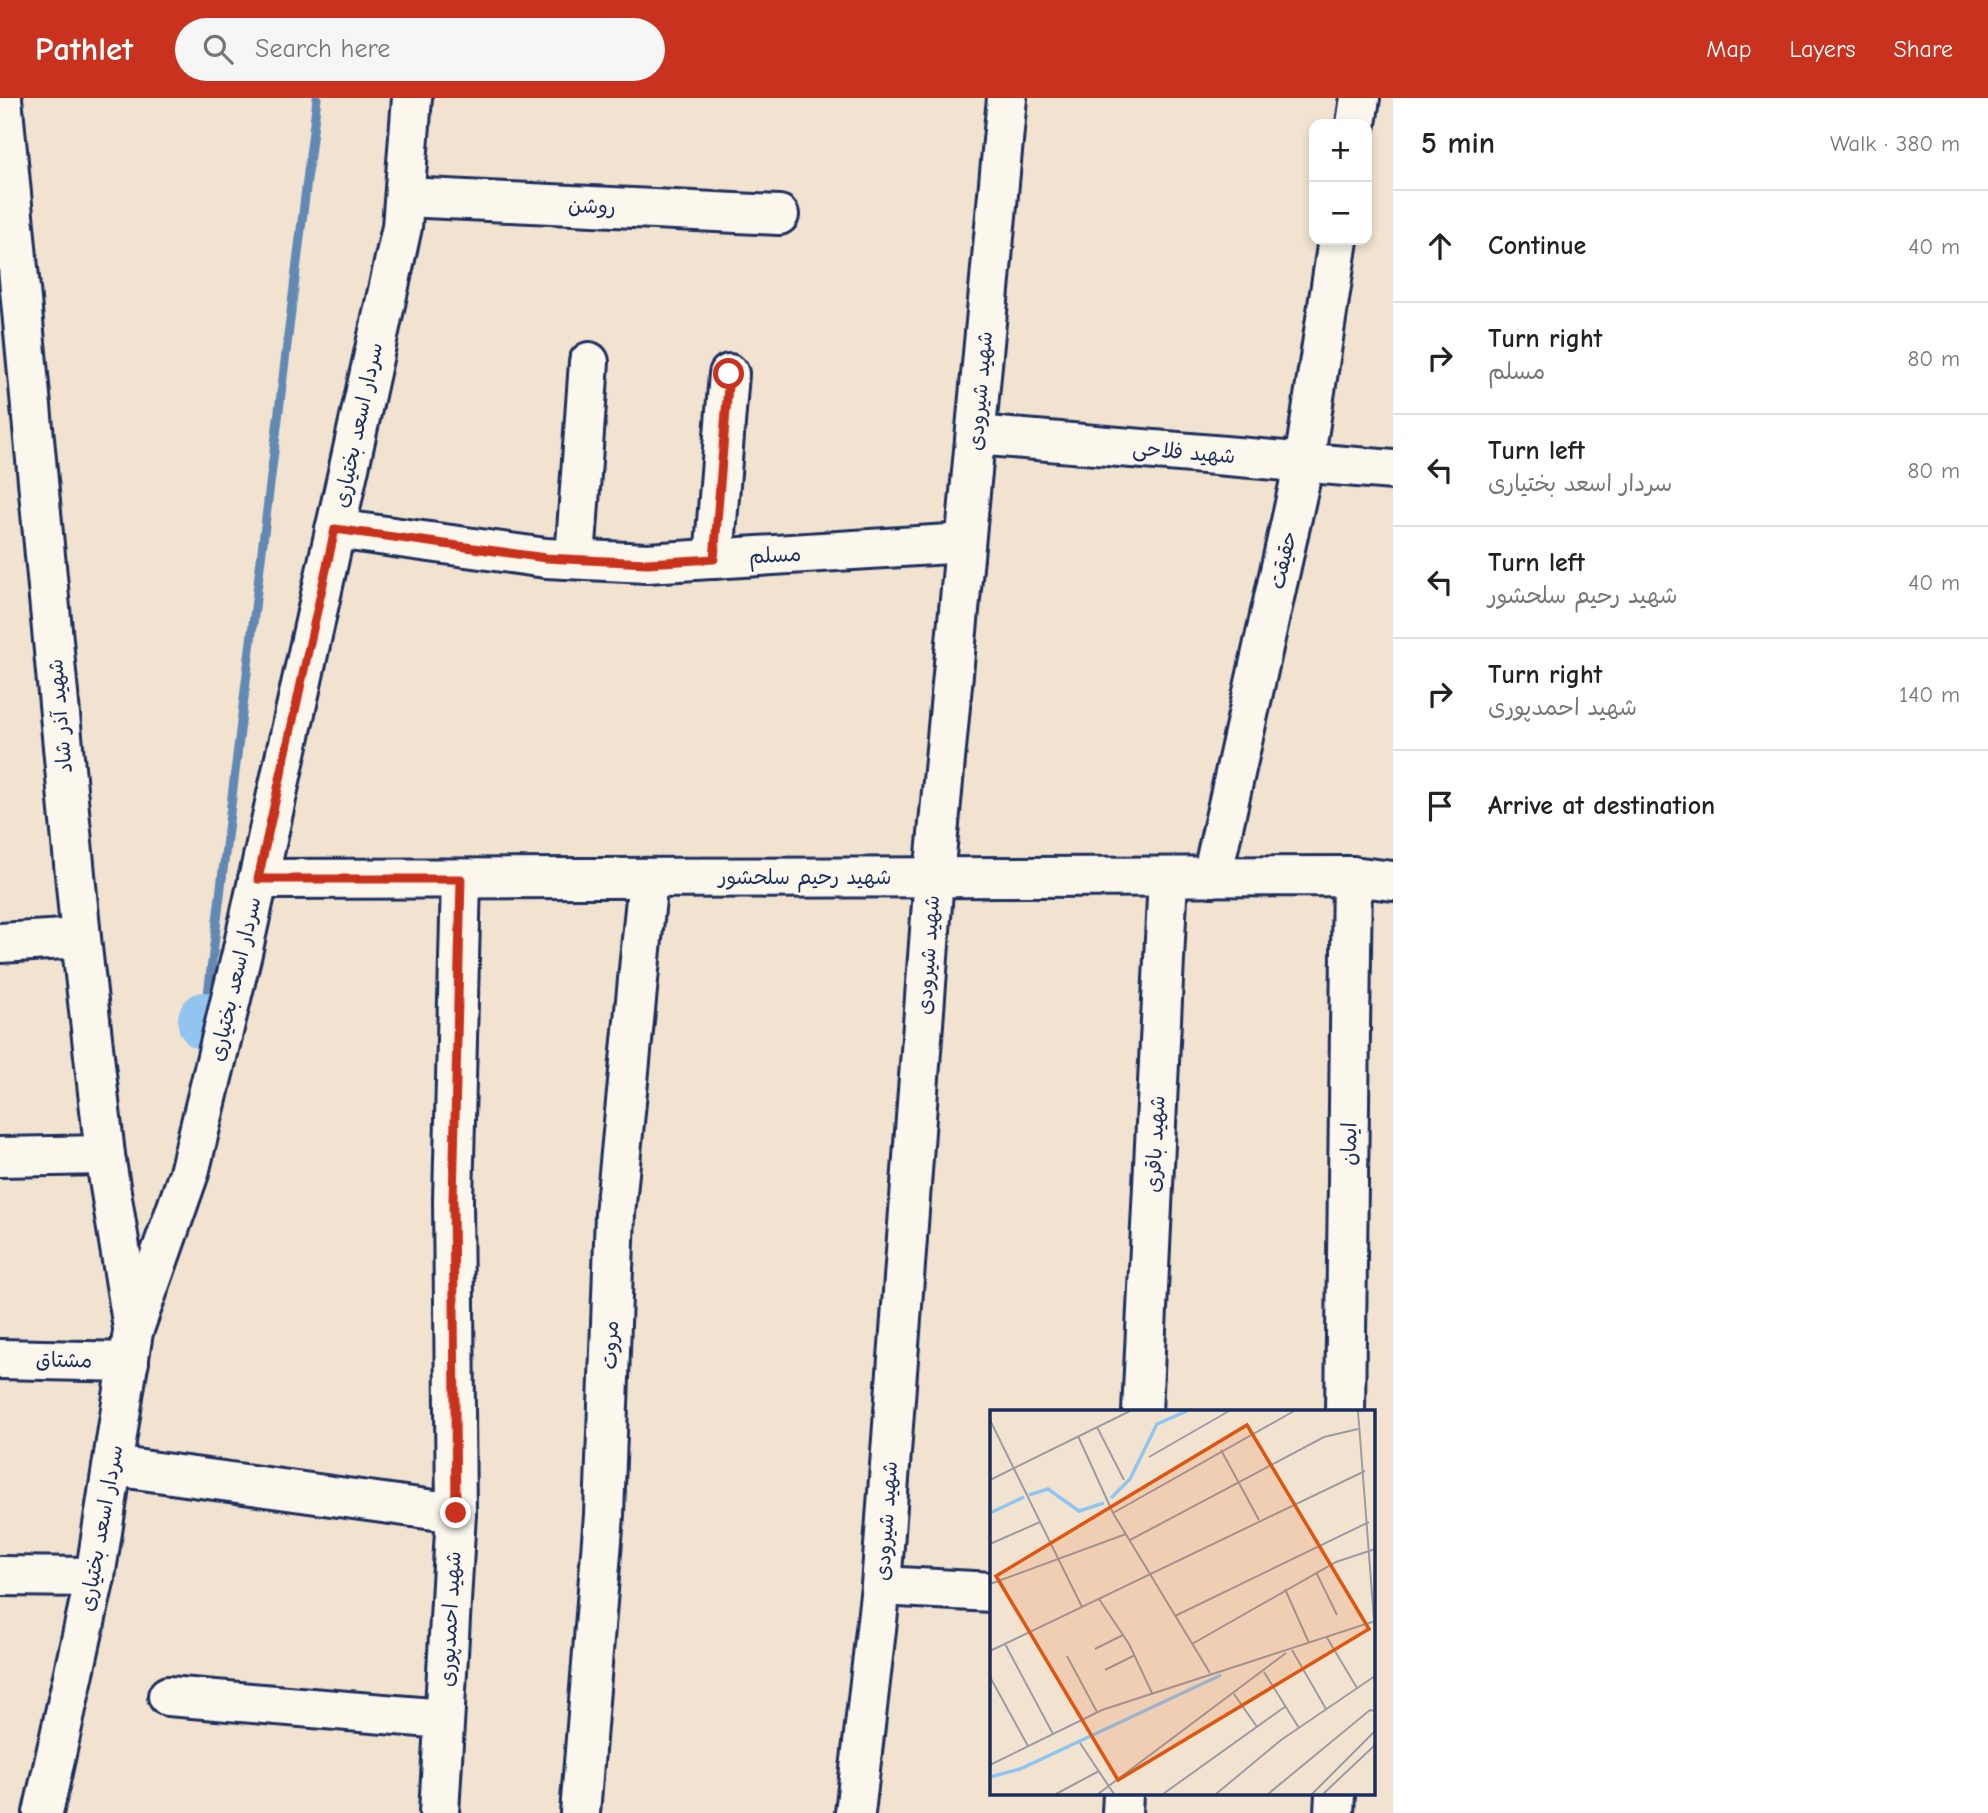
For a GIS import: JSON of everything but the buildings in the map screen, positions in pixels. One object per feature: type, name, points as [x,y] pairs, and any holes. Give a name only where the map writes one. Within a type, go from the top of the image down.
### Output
[{"type":"street","name":"شهید آذر شاد","points":[[2,98],[81,939],[105,1155],[131,1347]]},
{"type":"street","name":"سردار اسعد بختیاری","points":[[44,1813],[95,1577],[131,1347],[189,1173],[258,879],[402,227],[412,98]]},
{"type":"street","name":"شهید شیرودی","points":[[855,1813],[881,1586],[934,877],[1007,98]]},
{"type":"street","points":[[1357,119],[1360,98]]},
{"type":"street","name":"روشن","points":[[405,197],[779,215]]},
{"type":"street","name":"حقیقت","points":[[1212,877],[1304,463],[1337,245]]},
{"type":"street","points":[[575,559],[589,362]]},
{"type":"street","points":[[714,559],[729,374]]},
{"type":"street","name":"شهید فلاحی","points":[[976,435],[1393,470]]},
{"type":"street","name":"مسلم","points":[[335,529],[546,558],[647,563],[965,544]]},
{"type":"street","name":"شهید رحیم سلحشور","points":[[258,879],[1352,876],[1393,881]]},
{"type":"street","name":"ایمان","points":[[1345,1410],[1352,876]]},
{"type":"street","name":"شهید باقری","points":[[1142,1410],[1168,877]]},
{"type":"street","name":"مروت","points":[[580,1813],[604,1515],[615,1214],[648,878]]},
{"type":"street","name":"شهید احمدپوری","points":[[439,1813],[456,1513],[453,1200],[461,879]]},
{"type":"street","points":[[0,943],[81,939]]},
{"type":"street","points":[[0,1157],[105,1155]]},
{"type":"street","name":"مشتاق","points":[[0,1359],[131,1347]]},
{"type":"street","points":[[113,1466],[456,1513]]},
{"type":"street","points":[[0,1576],[95,1577]]},
{"type":"street","points":[[881,1586],[990,1592]]},
{"type":"street","points":[[168,1696],[444,1719]]},
{"type":"waterway","points":[[205,1019],[317,98]]},
{"type":"route","points":[[456,1513],[453,1200],[461,879],[258,879],[335,529],[546,558],[647,563],[714,559],[729,374]]}]
